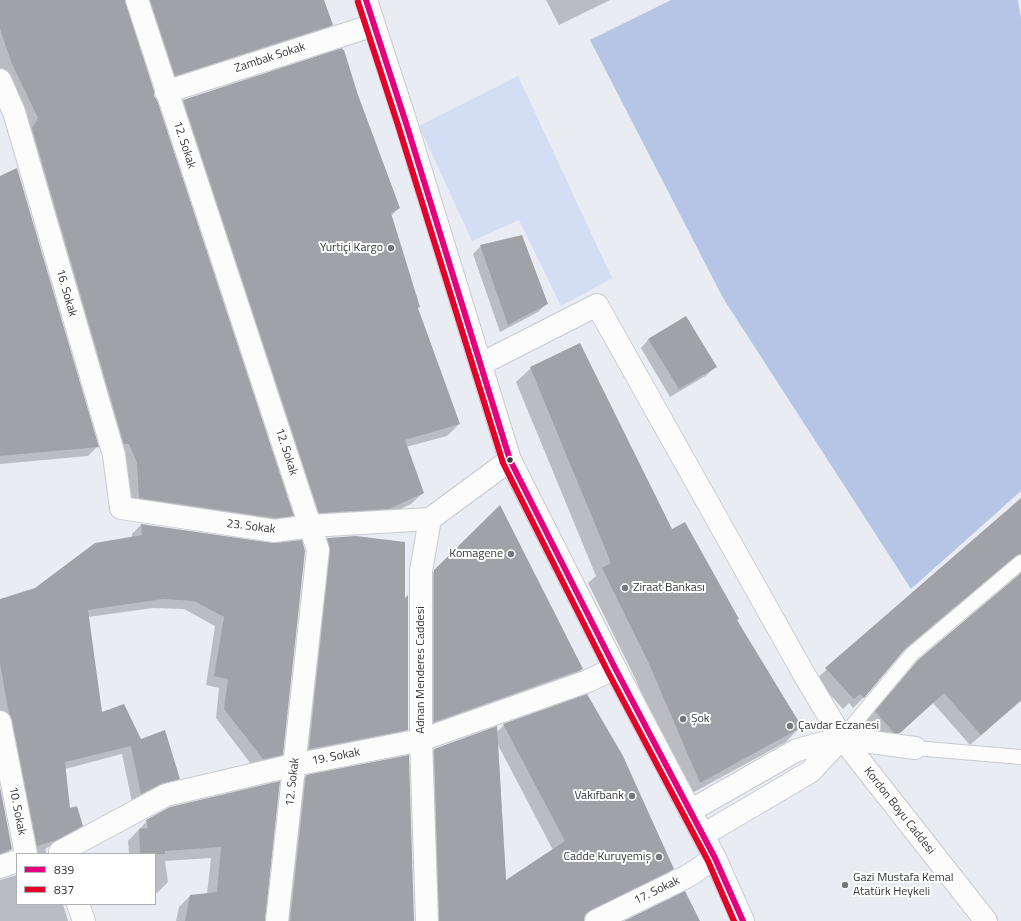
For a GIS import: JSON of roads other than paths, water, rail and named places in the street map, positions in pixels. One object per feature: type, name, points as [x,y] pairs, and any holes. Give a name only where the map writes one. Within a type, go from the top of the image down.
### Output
[{"type":"street","name":"12. Sokak","points":[[137,0],[166,92],[318,550],[277,921]]},
{"type":"street","points":[[366,0],[409,130],[510,460],[615,668],[715,858],[743,921]]},
{"type":"street","name":"Zambak Sokak","points":[[166,92],[374,25]]},
{"type":"street","name":"16. Sokak","points":[[0,80],[14,112],[114,455],[121,508]]},
{"type":"street","name":"Kordon Boyu Caddesi","points":[[481,364],[597,305],[805,676],[842,738],[986,921]]},
{"type":"street","points":[[430,519],[510,460]]},
{"type":"street","name":"23. Sokak","points":[[121,508],[275,531],[310,526],[430,519]]},
{"type":"street","name":"Adnan Menderes Caddesi","points":[[427,921],[421,740],[421,571],[430,519]]},
{"type":"street","name":"19. Sokak","points":[[56,853],[166,795],[294,765],[421,740],[588,681],[615,668]]},
{"type":"street","name":"10. Sokak","points":[[0,722],[26,853]]},
{"type":"street","points":[[690,811],[797,750],[842,738],[914,748]]},
{"type":"street","points":[[703,835],[810,772],[842,738]]},
{"type":"street","name":"17. Sokak","points":[[596,921],[688,876],[715,858]]},
{"type":"street","points":[[0,867],[16,861]]},
{"type":"street","points":[[78,905],[84,921]]},
{"type":"lane","points":[[842,738],[912,654],[1021,562]]},
{"type":"lane","points":[[914,748],[1021,757]]},
{"type":"place","name":"Yurtiçi Kargo","points":[[391,248]]},
{"type":"place","name":"Komagene","points":[[511,554]]},
{"type":"place","name":"Ziraat Bankası","points":[[625,588]]},
{"type":"place","name":"Şok","points":[[683,719]]},
{"type":"place","name":"Çavdar Eczanesi","points":[[790,726]]},
{"type":"place","name":"Vakıfbank","points":[[632,796]]},
{"type":"place","name":"Cadde Kuruyemiş","points":[[659,857]]},
{"type":"place","name":"Gazi Mustafa Kemal Atatürk Heykeli","points":[[845,885]]}]
